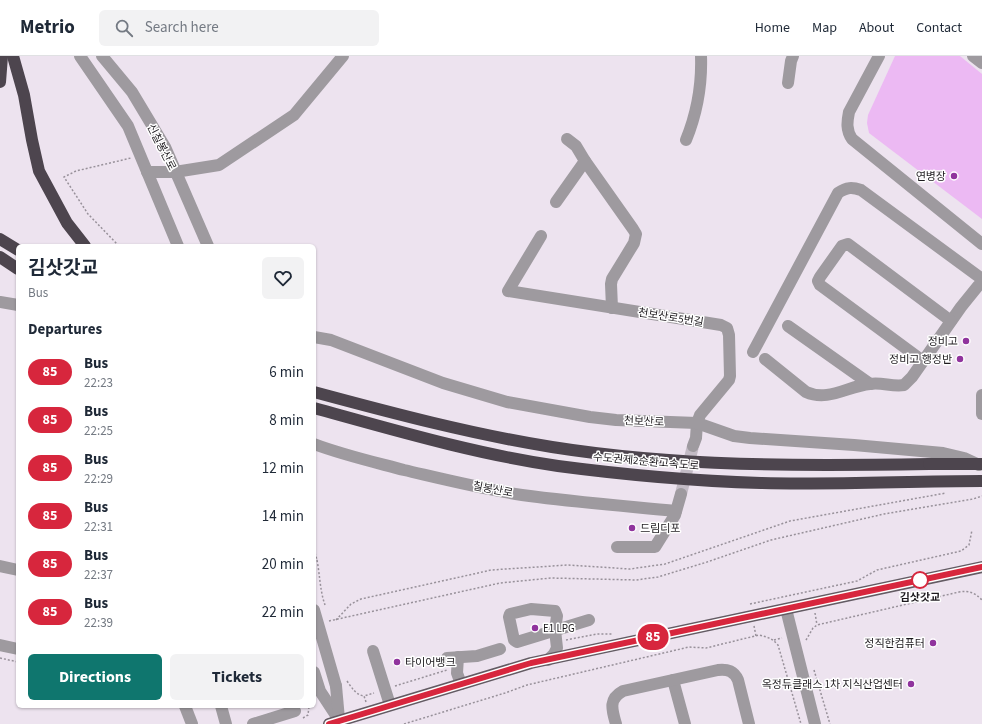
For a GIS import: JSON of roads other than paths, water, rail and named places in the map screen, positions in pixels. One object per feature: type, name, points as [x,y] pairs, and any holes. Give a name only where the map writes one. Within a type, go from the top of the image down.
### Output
[{"type":"highway","points":[[0,82],[2,56]]},
{"type":"highway","points":[[14,56],[24,95],[39,171],[67,223],[83,244]]},
{"type":"highway","points":[[0,239],[16,249]]},
{"type":"highway","points":[[0,257],[16,267]]},
{"type":"highway","points":[[0,266],[16,275]]},
{"type":"highway","points":[[316,385],[341,393],[384,412]]},
{"type":"highway","name":"수도권제2순환고속도로","points":[[316,393],[384,412],[460,429],[551,447],[626,456],[708,464],[793,466],[929,464],[982,465]]},
{"type":"highway","name":"수도권제2순환고속도로","points":[[316,409],[411,435],[483,452],[556,466],[610,472],[762,483],[982,481]]},
{"type":"main road","points":[[336,723],[390,705],[531,663],[982,567]]},
{"type":"street","name":"신칠봉산로","points":[[80,56],[128,126],[177,244]]},
{"type":"street","name":"신칠봉산로","points":[[102,56],[132,92],[165,147],[207,244]]},
{"type":"street","points":[[147,172],[175,172],[220,165],[294,115],[343,56]]},
{"type":"street","points":[[686,140],[693,122],[702,76],[701,56]]},
{"type":"street","points":[[788,83],[793,56]]},
{"type":"street","points":[[878,56],[849,112],[847,128],[848,134],[852,139],[982,244]]},
{"type":"street","points":[[973,56],[982,63]]},
{"type":"street","points":[[567,139],[576,146],[636,234],[634,243],[612,279],[612,308]]},
{"type":"street","points":[[556,202],[586,161]]},
{"type":"street","points":[[753,352],[838,193],[845,188],[852,187],[862,190],[982,279]]},
{"type":"street","name":"천보산로5번길","points":[[541,236],[508,291],[721,325],[727,328],[729,335],[729,380],[700,415],[697,423]]},
{"type":"street","points":[[923,361],[820,285],[818,281],[820,277],[842,246],[848,244],[951,321]]},
{"type":"street","points":[[765,359],[806,392],[811,394],[817,395],[838,393],[870,384],[904,385],[912,377],[951,321],[978,286],[982,283]]},
{"type":"street","points":[[0,302],[16,305]]},
{"type":"street","points":[[788,326],[870,384]]},
{"type":"street","name":"천보산로","points":[[316,337],[331,340],[443,383],[507,402],[590,417],[616,420],[697,423],[734,436],[750,438],[943,453],[964,458],[982,465]]},
{"type":"street","points":[[982,395],[982,414]]},
{"type":"street","points":[[693,446],[696,438],[697,423]]},
{"type":"street","name":"칠봉산로","points":[[316,445],[332,451],[381,464],[514,493],[553,499],[676,511]]},
{"type":"street","points":[[617,547],[655,547],[676,511],[681,494]]},
{"type":"street","points":[[0,566],[16,570]]},
{"type":"street","points":[[320,608],[341,683],[336,723]]},
{"type":"street","points":[[786,609],[815,724]]},
{"type":"street","points":[[548,660],[556,651],[560,636],[588,620]]},
{"type":"street","points":[[560,636],[560,644],[567,650],[579,653]]},
{"type":"street","points":[[0,645],[16,649]]},
{"type":"street","points":[[461,684],[452,657],[473,657],[500,649]]},
{"type":"street","points":[[373,651],[390,705]]},
{"type":"street","points":[[616,724],[612,710],[613,702],[618,694],[718,670],[731,671],[735,674],[738,680],[749,724]]},
{"type":"street","points":[[316,679],[320,692],[336,723]]},
{"type":"street","points":[[673,680],[685,724]]},
{"type":"street","points":[[186,708],[192,724]]},
{"type":"street","points":[[221,708],[226,724]]},
{"type":"street","points":[[253,724],[289,717]]},
{"type":"tunnel","points":[[681,494],[693,446]]},
{"type":"place","name":"연병장","points":[[954,176]]},
{"type":"place","name":"정비고","points":[[966,341]]},
{"type":"place","name":"정비고 행정반","points":[[960,359]]},
{"type":"place","name":"드림디포","points":[[632,528]]},
{"type":"place","name":"김삿갓교","points":[[920,580]]},
{"type":"place","name":"E1 LPG","points":[[535,628]]},
{"type":"place","name":"정직한컴퓨터","points":[[933,643]]},
{"type":"place","name":"타이어뱅크","points":[[397,662]]},
{"type":"place","name":"옥정듀클래스 1차 지식산업센터","points":[[911,684]]}]
